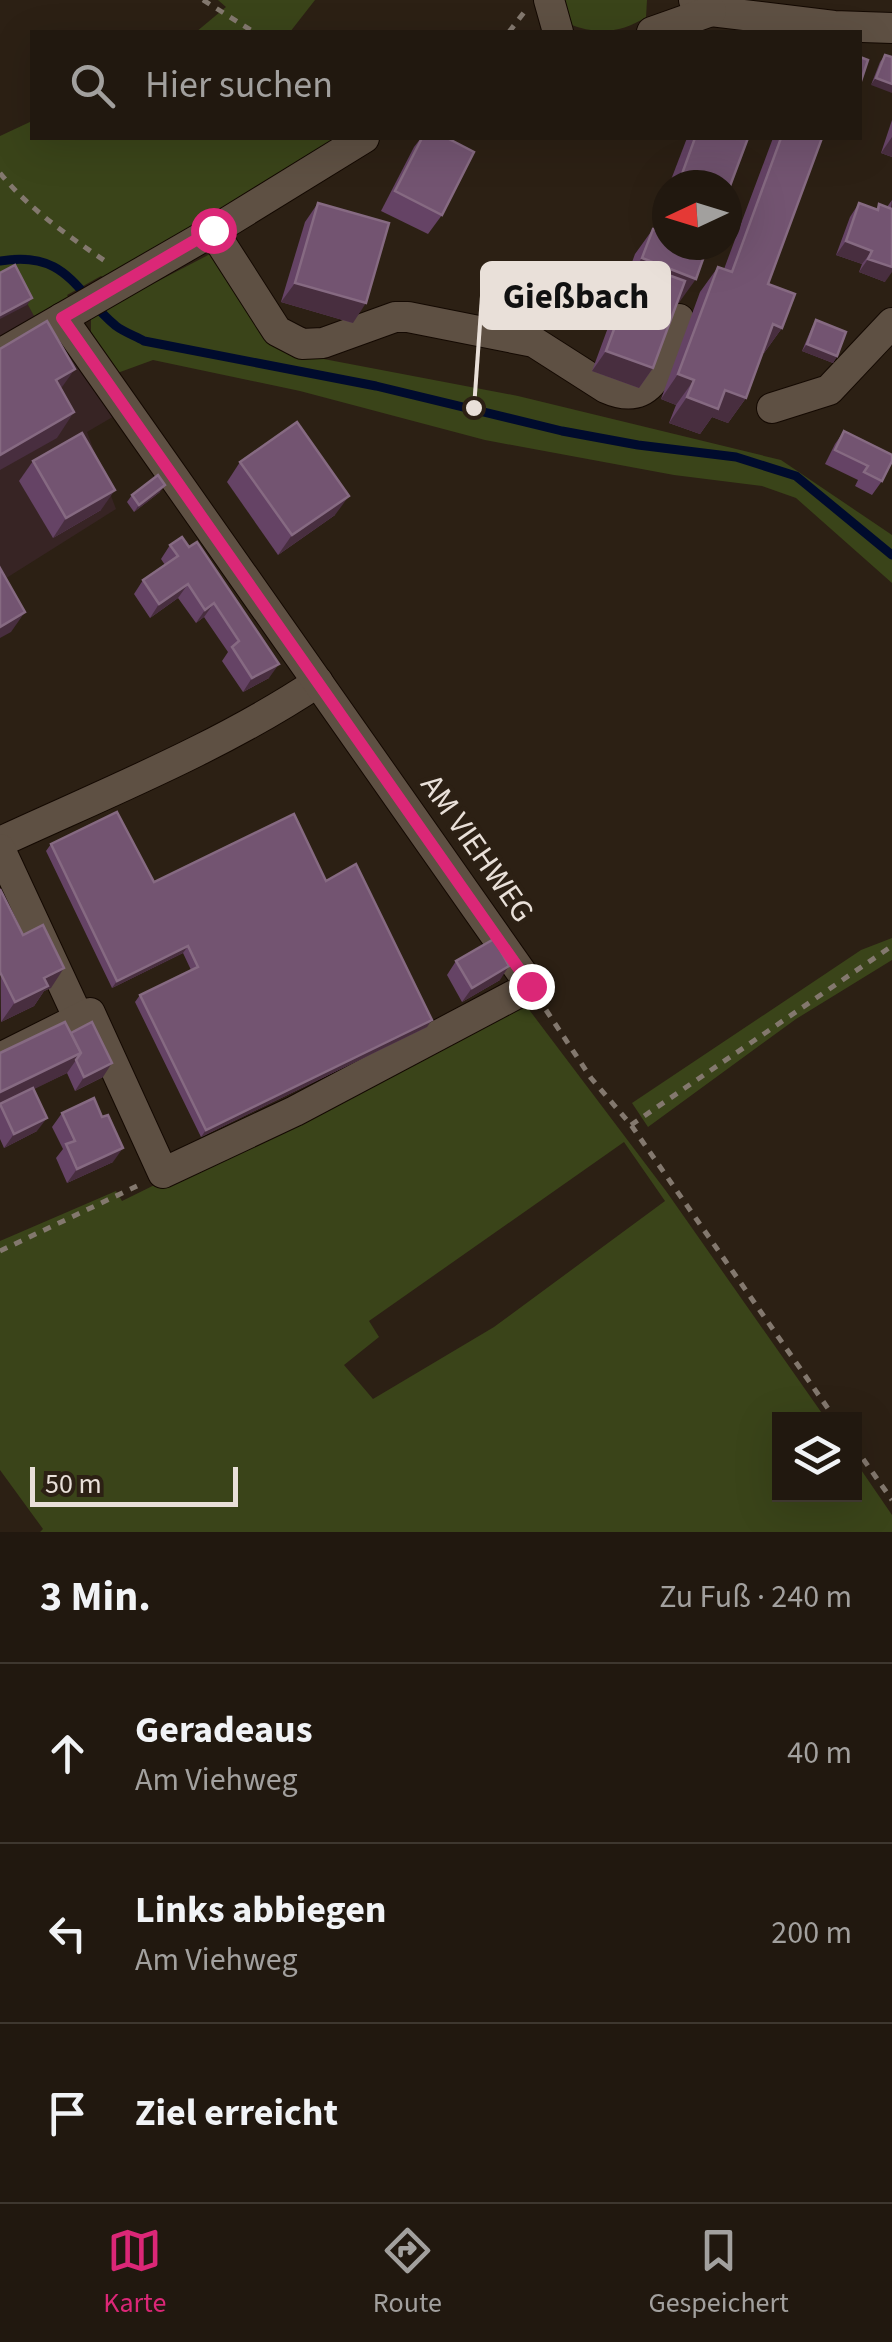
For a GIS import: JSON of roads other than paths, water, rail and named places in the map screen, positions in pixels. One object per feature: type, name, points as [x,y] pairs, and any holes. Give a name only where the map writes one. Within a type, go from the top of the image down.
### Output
[{"type":"street","points":[[548,0],[557,30]]},
{"type":"street","points":[[656,30],[702,6],[834,26],[892,28]]},
{"type":"street","points":[[0,354],[361,140]]},
{"type":"street","points":[[213,230],[277,331],[302,344],[323,343],[395,317],[408,317],[534,342],[606,388],[640,394],[652,385],[679,319]]},
{"type":"street","name":"AM VIEHWEG","points":[[79,1019],[90,1013],[164,1174],[295,1111],[531,986],[318,682],[93,300]]},
{"type":"street","points":[[772,408],[829,390],[892,323]]},
{"type":"street","points":[[0,1058],[79,1019],[0,846],[163,767],[318,682]]},
{"type":"waterway","points":[[0,261],[22,259],[55,268],[116,326],[144,341],[376,386],[562,431],[736,457],[796,476],[892,555]]},
{"type":"place","name":"Gießbach","points":[[474,408]]}]
